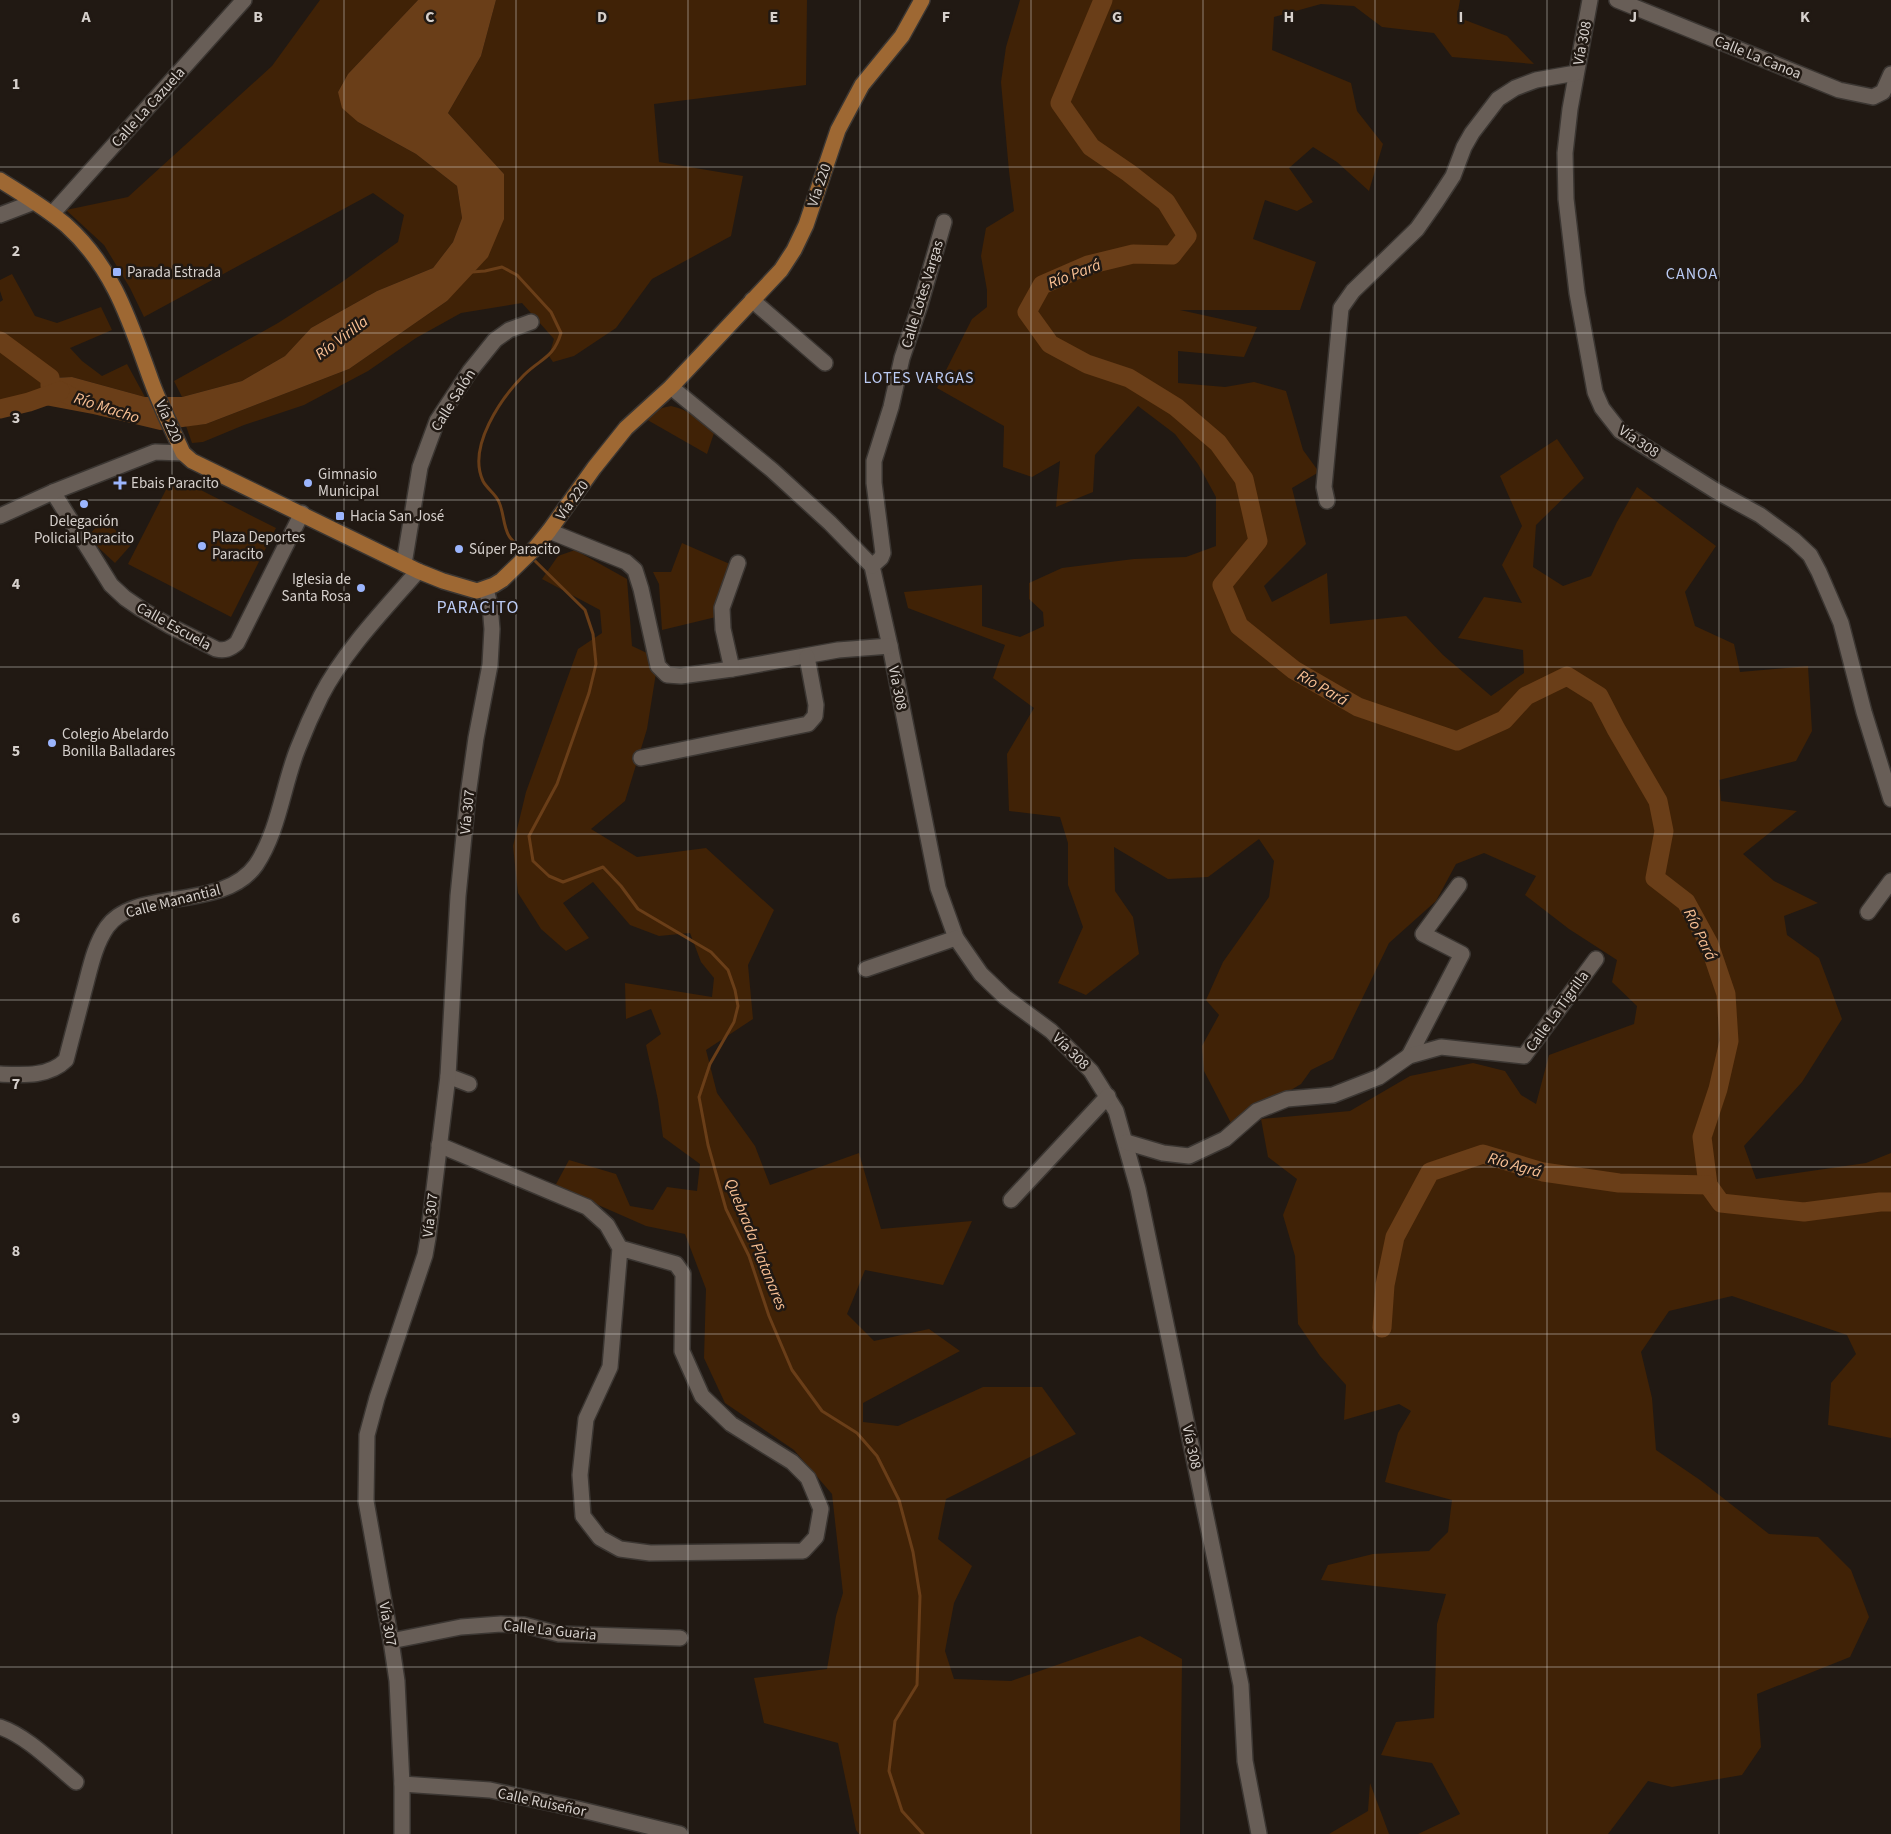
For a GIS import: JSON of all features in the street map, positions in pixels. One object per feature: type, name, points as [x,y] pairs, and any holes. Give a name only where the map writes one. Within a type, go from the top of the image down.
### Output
[{"type":"main road","name":"Vía 220","points":[[0,180],[52,214],[77,237],[104,270],[128,314],[152,382],[180,448],[192,461],[418,571],[477,591],[486,589],[502,580],[536,547],[626,428],[671,387],[781,270],[794,250],[806,224],[838,130],[862,85],[902,36],[922,0]]},
{"type":"street","name":"Calle La Cazuela","points":[[52,214],[244,0]]},
{"type":"street","name":"Vía 308","points":[[1590,0],[1576,73],[1564,153],[1566,199],[1577,293],[1595,392],[1602,408],[1620,431],[1716,491],[1760,515],[1794,540],[1810,555],[1820,572],[1841,623],[1864,712],[1891,799]]},
{"type":"street","name":"Calle La Canoa","points":[[1617,0],[1839,90],[1873,97],[1883,92],[1891,74]]},
{"type":"street","points":[[1327,501],[1324,487],[1341,308],[1353,291],[1417,228],[1454,176],[1464,147],[1472,133],[1498,99],[1515,88],[1536,80],[1576,73]]},
{"type":"street","points":[[0,215],[34,202]]},
{"type":"street","name":"Calle Lotes Vargas","points":[[872,566],[882,558],[883,553],[874,483],[874,461],[891,407],[902,358],[920,305],[944,222]]},
{"type":"street","points":[[752,300],[825,363]]},
{"type":"street","name":"Calle Salón","points":[[404,564],[420,467],[437,421],[470,371],[495,340],[510,330],[531,322]]},
{"type":"street","points":[[671,387],[772,470],[830,523],[872,566]]},
{"type":"street","points":[[0,516],[53,492],[155,452],[180,448]]},
{"type":"street","name":"Calle Escuela","points":[[53,492],[111,585],[125,598],[170,626],[216,649],[223,650],[231,648],[237,643],[302,513]]},
{"type":"street","points":[[550,530],[626,562],[635,570],[658,666],[667,675],[681,676],[807,657],[838,650],[890,646]]},
{"type":"street","points":[[732,669],[723,629],[722,608],[738,563]]},
{"type":"street","name":"Vía 308","points":[[872,566],[890,646],[938,888],[956,938],[981,974],[1005,997],[1051,1031],[1091,1070],[1116,1111],[1126,1142],[1138,1189],[1240,1685],[1245,1761],[1259,1834]]},
{"type":"street","name":"Calle Manantial","points":[[0,1074],[25,1075],[52,1071],[66,1060],[95,948],[107,927],[117,916],[134,908],[200,895],[231,886],[256,865],[269,839],[289,772],[322,695],[362,637],[418,571]]},
{"type":"street","name":"Vía 307","points":[[402,1834],[402,1784],[396,1681],[391,1641],[366,1501],[367,1435],[377,1398],[425,1255],[448,1076],[458,896],[464,832],[476,738],[490,665],[492,629],[490,605],[486,589]]},
{"type":"street","points":[[641,758],[808,724],[815,716],[816,705],[807,657]]},
{"type":"street","points":[[1868,912],[1891,881]]},
{"type":"street","points":[[1409,1056],[1462,954],[1423,934],[1459,885]]},
{"type":"street","points":[[866,969],[956,938]]},
{"type":"street","name":"Calle La Tigrilla","points":[[1126,1142],[1163,1154],[1188,1156],[1225,1140],[1257,1111],[1287,1099],[1333,1095],[1379,1077],[1409,1056],[1441,1047],[1524,1056],[1596,959]]},
{"type":"street","points":[[448,1076],[469,1084]]},
{"type":"street","points":[[1011,1200],[1108,1096]]},
{"type":"street","points":[[438,1145],[587,1207],[607,1224],[620,1248],[610,1367],[586,1419],[580,1475],[583,1516],[600,1538],[620,1549],[650,1553],[803,1550],[816,1536],[821,1509],[808,1478],[792,1462],[730,1424],[702,1396],[682,1351],[683,1274],[676,1264],[620,1248]]},
{"type":"street","name":"Calle La Guaria","points":[[391,1641],[461,1627],[501,1624],[524,1625],[559,1634],[680,1638]]},
{"type":"street","points":[[0,1728],[10,1730],[34,1747],[76,1782]]},
{"type":"street","name":"Calle Ruiseñor","points":[[402,1784],[490,1790],[680,1834]]},
{"type":"shaded area","points":[[320,0],[418,0],[348,74],[338,92],[358,122],[416,154],[457,186],[462,218],[453,242],[433,268],[377,291],[311,328],[285,356],[242,381],[182,397],[174,381],[278,323],[342,282],[398,242],[404,215],[373,193],[144,317],[130,288],[104,245],[66,210],[128,197],[272,66]]},
{"type":"shaded area","points":[[496,0],[807,0],[806,85],[654,104],[659,162],[743,176],[731,236],[652,279],[616,328],[574,356],[553,362],[549,356],[554,339],[522,303],[461,313],[416,338],[368,371],[304,405],[244,425],[203,442],[192,443],[186,426],[206,424],[349,369],[447,301],[504,174],[448,113],[481,56]]},
{"type":"shaded area","points":[[1020,0],[1460,0],[1457,17],[1507,36],[1534,64],[1452,57],[1434,33],[1382,27],[1354,6],[1321,4],[1274,17],[1272,50],[1351,83],[1357,111],[1383,144],[1369,191],[1337,162],[1313,147],[1289,168],[1313,202],[1297,211],[1265,200],[1253,239],[1316,262],[1300,310],[1180,310],[1257,327],[1244,357],[1178,351],[1178,383],[1225,387],[1254,382],[1286,391],[1303,450],[1319,472],[1292,488],[1306,544],[1264,586],[1272,602],[1327,573],[1330,624],[1406,616],[1443,655],[1491,696],[1524,673],[1523,650],[1458,638],[1484,597],[1522,603],[1502,565],[1522,526],[1500,476],[1557,439],[1584,478],[1536,525],[1533,567],[1563,586],[1591,576],[1617,522],[1637,487],[1716,546],[1685,592],[1695,626],[1734,644],[1740,672],[1808,666],[1812,731],[1796,761],[1719,780],[1721,801],[1797,811],[1743,854],[1774,881],[1818,903],[1784,916],[1787,935],[1819,958],[1842,1019],[1802,1082],[1744,1146],[1756,1179],[1866,1163],[1891,1153],[1891,1438],[1828,1425],[1831,1383],[1856,1354],[1847,1335],[1732,1296],[1669,1311],[1641,1352],[1652,1398],[1656,1450],[1700,1480],[1769,1534],[1818,1537],[1851,1570],[1869,1617],[1850,1657],[1757,1694],[1761,1747],[1742,1775],[1672,1787],[1648,1781],[1608,1834],[1418,1834],[1460,1814],[1432,1763],[1381,1755],[1396,1722],[1434,1718],[1437,1624],[1446,1594],[1321,1580],[1328,1565],[1373,1554],[1429,1551],[1448,1532],[1452,1500],[1385,1482],[1398,1433],[1411,1411],[1399,1404],[1344,1420],[1346,1385],[1320,1356],[1298,1324],[1295,1256],[1283,1215],[1297,1179],[1268,1157],[1261,1119],[1350,1111],[1410,1076],[1473,1063],[1505,1071],[1521,1095],[1536,1104],[1549,1055],[1634,1024],[1637,1006],[1612,982],[1617,960],[1569,929],[1525,895],[1536,876],[1484,853],[1456,864],[1436,901],[1389,943],[1333,1059],[1311,1070],[1301,1084],[1232,1125],[1204,1071],[1202,1046],[1219,1015],[1206,1000],[1223,962],[1269,897],[1274,861],[1259,839],[1208,877],[1168,879],[1114,847],[1115,891],[1133,917],[1139,954],[1086,995],[1058,983],[1083,927],[1068,885],[1068,843],[1060,817],[1009,811],[1007,754],[1034,708],[993,678],[1005,645],[908,608],[904,592],[982,585],[982,626],[1020,637],[1044,626],[1043,612],[1029,599],[1029,583],[1062,568],[1134,559],[1186,557],[1216,546],[1216,497],[1198,464],[1175,434],[1138,406],[1095,455],[1093,492],[1056,507],[1060,461],[1032,477],[1003,467],[1004,426],[937,388],[972,319],[987,307],[987,290],[981,256],[986,228],[1014,211],[1001,82],[1006,47]]},
{"type":"shaded area","points":[[12,274],[35,316],[57,323],[101,307],[112,330],[70,348],[82,361],[102,376],[127,364],[145,397],[72,377],[61,377],[50,386],[58,392],[29,401],[0,404],[0,302],[3,300],[0,291],[0,280]]},
{"type":"shaded area","points":[[671,406],[695,416],[714,433],[707,454],[644,418],[662,408]]},
{"type":"shaded area","name":"Plaza Deportes Paracito","points":[[173,476],[276,528],[231,617],[128,564]]},
{"type":"shaded area","points":[[104,519],[131,545],[115,563],[87,537]]},
{"type":"shaded area","points":[[682,543],[732,565],[716,617],[662,630],[659,584],[653,572],[671,572]]},
{"type":"shaded area","points":[[575,550],[627,579],[632,646],[649,654],[656,673],[647,729],[625,801],[591,829],[637,857],[706,848],[774,910],[748,965],[753,1019],[706,1050],[717,1093],[755,1146],[770,1185],[859,1153],[881,1229],[972,1221],[943,1285],[865,1270],[847,1314],[874,1341],[929,1329],[960,1351],[863,1403],[863,1422],[898,1426],[983,1387],[1042,1387],[1076,1434],[946,1499],[938,1539],[972,1566],[954,1603],[945,1651],[954,1679],[1011,1681],[1140,1636],[1182,1659],[1180,1834],[859,1834],[856,1830],[838,1743],[764,1723],[754,1678],[827,1669],[836,1616],[843,1593],[832,1494],[794,1450],[725,1403],[704,1358],[706,1289],[685,1234],[646,1226],[555,1186],[569,1160],[616,1174],[630,1206],[653,1210],[667,1187],[697,1191],[700,1164],[663,1137],[658,1100],[646,1045],[661,1034],[651,1009],[626,1019],[625,983],[712,997],[714,978],[701,962],[690,933],[659,936],[630,925],[593,882],[563,903],[589,938],[566,951],[541,929],[518,893],[513,846],[526,792],[578,649],[602,633],[600,610],[542,579],[558,556]]},
{"type":"shaded area","points":[[1370,1783],[1389,1834],[1329,1834],[1368,1811]]},
{"type":"water","points":[[418,0],[496,0],[481,56],[448,113],[504,174],[504,219],[488,257],[447,301],[349,369],[206,424],[160,430],[93,414],[29,402],[59,392],[50,386],[50,378],[72,377],[145,397],[182,397],[242,381],[285,356],[311,328],[377,291],[433,268],[453,242],[462,218],[457,186],[416,154],[358,122],[342,108],[338,92],[348,74]]},
{"type":"waterway","name":"Río Pará","points":[[1103,0],[1060,103],[1091,147],[1129,173],[1166,202],[1187,236],[1172,255],[1133,254],[1088,265],[1042,285],[1027,312],[1050,344],[1087,364],[1129,378],[1176,407],[1218,443],[1244,479],[1258,541],[1222,585],[1239,626],[1294,670],[1358,707],[1457,741],[1504,720],[1526,696],[1567,676],[1599,696],[1658,801],[1664,831],[1655,878],[1686,902],[1709,944],[1726,994],[1729,1041],[1718,1089],[1702,1137],[1708,1185],[1721,1203],[1804,1212],[1891,1202]]},
{"type":"waterway","name":"Quebrada Platanares","points":[[472,272],[502,267],[517,275],[551,312],[561,333],[558,342],[550,353],[530,369],[506,396],[489,424],[479,453],[479,468],[483,481],[499,502],[509,536],[525,552]]},
{"type":"waterway","name":"Río Virilla","points":[[0,341],[50,378],[50,386],[81,401]]},
{"type":"waterway","name":"Río Macho","points":[[0,409],[29,402],[60,391]]},
{"type":"waterway","name":"Quebrada Platanares","points":[[532,558],[585,610],[593,634],[596,664],[589,693],[557,784],[529,836],[533,861],[549,876],[563,882],[603,867],[621,886],[638,909],[711,952],[728,970],[738,1006],[734,1022],[710,1064],[699,1097],[708,1145],[726,1209],[749,1256],[769,1316],[792,1370],[822,1411],[857,1433],[877,1456],[899,1500],[913,1552],[920,1596],[917,1685],[895,1721],[889,1771],[902,1811],[923,1834]]},
{"type":"waterway","name":"Río Agrá","points":[[1382,1328],[1385,1285],[1395,1237],[1430,1172],[1483,1154],[1543,1172],[1619,1183],[1708,1185]]},
{"type":"place","name":"Parada Estrada","points":[[117,272]]},
{"type":"place","name":"Ebais Paracito","points":[[120,483]]},
{"type":"place","name":"Gimnasio Municipal","points":[[308,483]]},
{"type":"place","name":"Delegación Policial Paracito","points":[[84,504]]},
{"type":"place","name":"Hacia San José","points":[[340,516]]},
{"type":"place","name":"Plaza Deportes Paracito","points":[[202,546]]},
{"type":"place","name":"Súper Paracito","points":[[459,549]]},
{"type":"place","name":"Iglesia de Santa Rosa","points":[[361,588]]},
{"type":"place","name":"Colegio Abelardo Bonilla Balladares","points":[[52,743]]},
{"type":"district","name":"CANOA","points":[[1692,273]]},
{"type":"district","name":"LOTES VARGAS","points":[[919,377]]},
{"type":"district","name":"PARACITO","points":[[478,607]]}]
